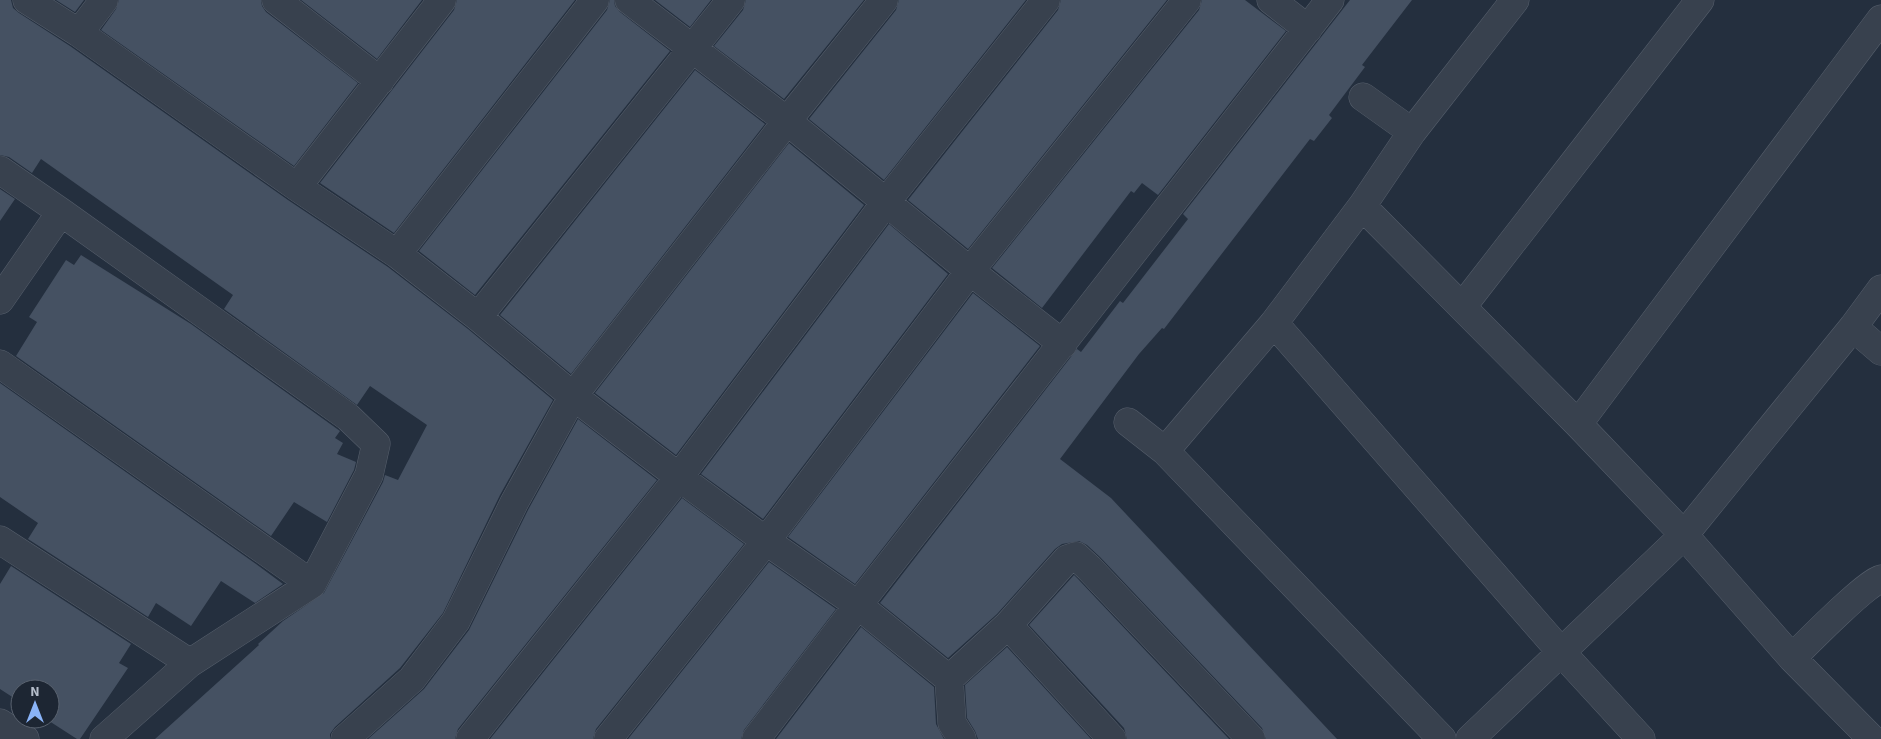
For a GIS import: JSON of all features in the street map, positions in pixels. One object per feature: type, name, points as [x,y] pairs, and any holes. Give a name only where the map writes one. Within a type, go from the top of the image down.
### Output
[{"type":"street","points":[[27,0],[79,33],[297,187],[397,254],[478,317],[573,396],[679,477],[858,605],[949,679],[952,724],[962,739]]},
{"type":"street","points":[[79,33],[104,0]]},
{"type":"street","points":[[276,0],[380,82]]},
{"type":"street","points":[[297,187],[442,0]]},
{"type":"street","points":[[397,254],[595,0]]},
{"type":"street","points":[[629,0],[787,121],[970,271],[1063,344]]},
{"type":"street","points":[[478,317],[731,0]]},
{"type":"street","points":[[345,739],[412,679],[456,621],[514,503],[573,396],[787,121],[884,0]]},
{"type":"street","points":[[470,739],[679,477],[886,202],[1046,0]]},
{"type":"street","points":[[608,739],[766,541],[970,271],[1186,0]]},
{"type":"street","points":[[1271,0],[1308,29]]},
{"type":"street","points":[[756,739],[858,605],[1330,0]]},
{"type":"street","points":[[1165,451],[1274,323],[1362,206],[1412,132],[1515,0]]},
{"type":"street","points":[[1462,307],[1700,0]]},
{"type":"street","points":[[1578,424],[1881,19]]},
{"type":"street","points":[[1363,97],[1412,132]]},
{"type":"street","points":[[0,170],[348,417],[376,444],[369,475],[312,584],[190,663],[104,739]]},
{"type":"street","points":[[1362,206],[1578,424],[1684,535],[1792,658],[1872,739]]},
{"type":"street","points":[[0,300],[61,212]]},
{"type":"street","points":[[1470,739],[1684,535],[1853,327],[1881,289]]},
{"type":"street","points":[[1274,323],[1562,653],[1641,739]]},
{"type":"street","points":[[1853,327],[1881,351]]},
{"type":"street","points":[[0,364],[312,584]]},
{"type":"street","points":[[1128,422],[1165,451],[1442,739]]},
{"type":"street","points":[[0,540],[190,663]]},
{"type":"street","points":[[949,679],[1008,624],[1068,559],[1076,556],[1251,739]]},
{"type":"street","points":[[1792,658],[1860,593],[1875,580],[1881,579]]},
{"type":"street","points":[[1008,624],[1112,739]]},
{"type":"street","points":[[0,724],[25,739]]},
{"type":"building","points":[[0,0],[11,0],[13,8],[19,13],[70,46],[288,200],[388,267],[468,329],[553,400],[500,495],[443,613],[400,668],[335,727],[330,734],[330,739],[155,739],[283,621],[324,593],[385,475],[398,480],[427,425],[370,386],[357,405],[224,309],[233,295],[41,159],[32,173],[9,157],[0,155]]},
{"type":"building","points":[[56,0],[84,0],[75,12]]},
{"type":"building","points":[[119,0],[261,0],[266,12],[358,83],[294,166],[101,30],[116,9]]},
{"type":"building","points":[[301,0],[422,0],[377,59]]},
{"type":"building","points":[[457,0],[575,0],[394,233],[320,183],[454,10]]},
{"type":"building","points":[[610,0],[614,0],[615,6],[620,12],[670,51],[475,295],[419,251],[607,10]]},
{"type":"building","points":[[655,0],[711,0],[690,27]]},
{"type":"building","points":[[746,0],[864,0],[784,99],[714,46],[743,10]]},
{"type":"building","points":[[899,0],[1026,0],[884,180],[809,119],[896,10]]},
{"type":"building","points":[[1061,0],[1167,0],[968,249],[908,200],[1058,10]]},
{"type":"building","points":[[1202,0],[1245,0],[1286,31],[1158,195],[1142,183],[1134,193],[1131,191],[1042,308],[992,268],[1199,10]]},
{"type":"building","points":[[1350,0],[1412,0],[1362,65],[1365,67],[1329,115],[1332,118],[1314,141],[1310,139],[1164,329],[1162,328],[1139,354],[1060,459],[1111,498],[1337,739],[1266,739],[1262,728],[1100,557],[1087,545],[1079,541],[1062,544],[1055,549],[997,614],[948,658],[880,603],[1077,349],[1081,352],[1120,301],[1123,303],[1188,219],[1183,214]]},
{"type":"building","points":[[695,70],[765,124],[571,374],[500,315]]},
{"type":"building","points":[[789,143],[864,205],[676,455],[595,393]]},
{"type":"building","points":[[0,189],[15,199],[0,221]]},
{"type":"building","points":[[889,224],[948,274],[763,519],[701,474]]},
{"type":"building","points":[[81,255],[191,324],[340,431],[335,438],[343,443],[337,454],[356,462],[354,470],[327,522],[294,502],[271,536],[16,356],[37,322],[29,317],[66,260],[74,265]]},
{"type":"building","points":[[973,293],[1040,346],[855,584],[788,537]]},
{"type":"building","points":[[0,383],[283,584],[255,603],[221,581],[191,626],[156,603],[148,617],[28,539],[38,523],[0,497]]},
{"type":"building","points":[[578,419],[657,480],[458,729],[455,739],[368,739],[424,689],[469,630],[528,510]]},
{"type":"building","points":[[682,498],[744,544],[596,729],[593,739],[490,739]]},
{"type":"building","points":[[769,562],[836,609],[744,730],[741,739],[628,739]]},
{"type":"building","points":[[11,566],[131,644],[119,663],[128,668],[80,739],[60,728],[60,679],[10,679],[10,696],[0,689],[0,584]]},
{"type":"building","points":[[1074,575],[1229,739],[1127,739],[1124,728],[1029,625]]},
{"type":"building","points":[[861,627],[934,687],[936,724],[944,739],[776,739]]},
{"type":"building","points":[[1007,647],[1091,739],[978,739],[967,718],[965,685]]}]
